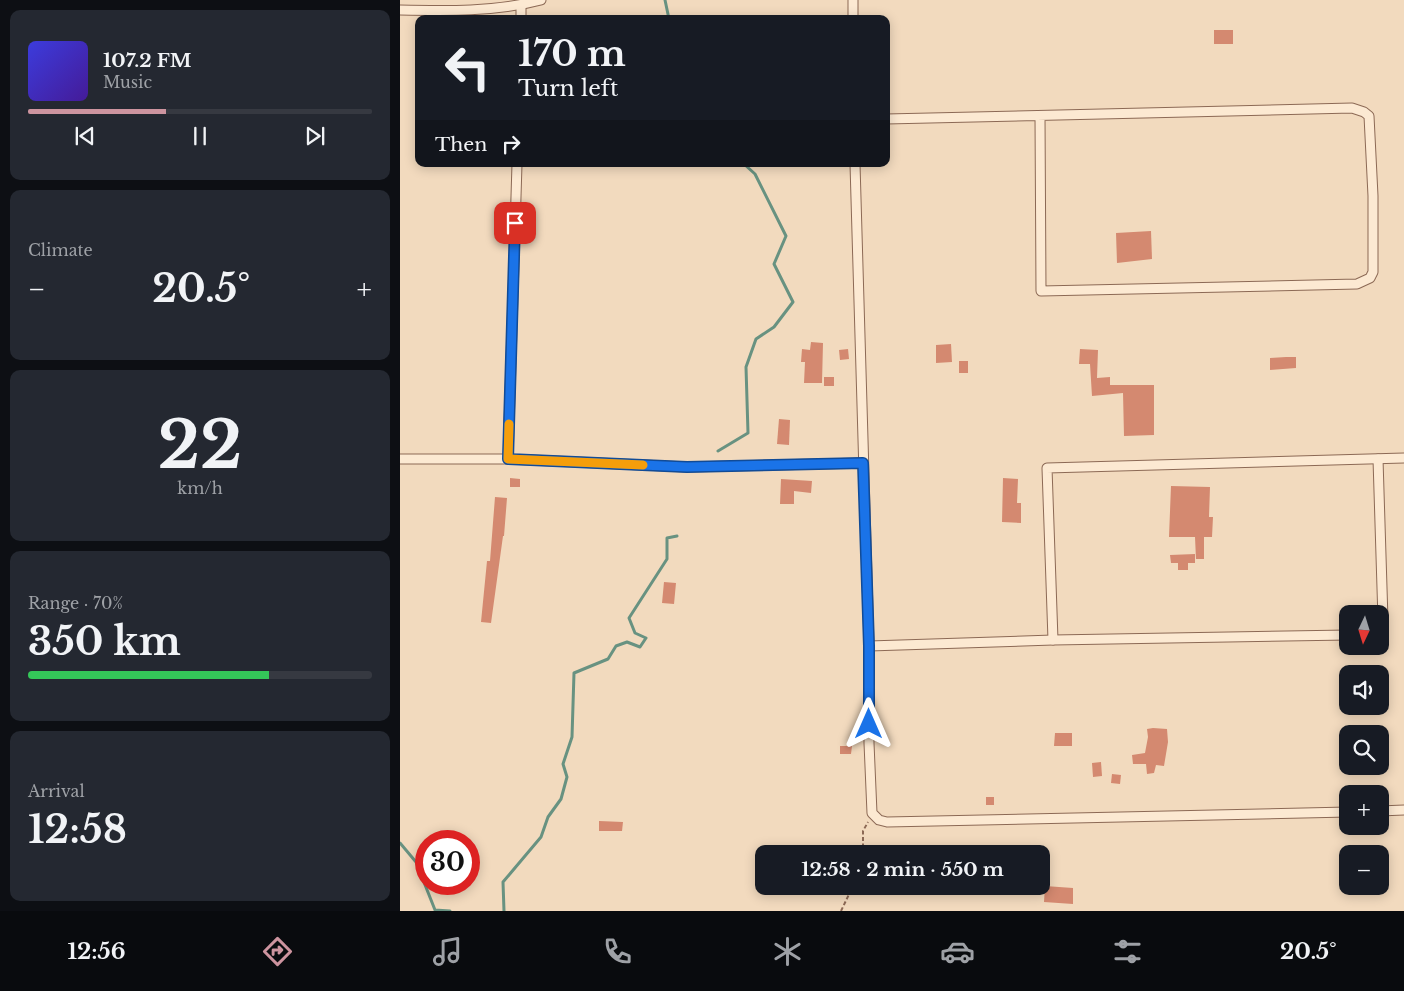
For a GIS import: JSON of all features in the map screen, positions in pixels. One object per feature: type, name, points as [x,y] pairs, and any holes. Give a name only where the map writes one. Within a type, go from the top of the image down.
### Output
[{"type":"street","points":[[443,0],[444,11]]},
{"type":"street","points":[[400,10],[444,11],[522,5],[541,0]]},
{"type":"street","points":[[853,0],[853,15]]},
{"type":"street","points":[[521,15],[522,5]]},
{"type":"street","points":[[890,120],[1040,116],[1352,108],[1359,110],[1369,116],[1373,196],[1373,272],[1370,278],[1356,284],[1041,291],[1040,116]]},
{"type":"street","points":[[508,459],[517,167]]},
{"type":"street","points":[[855,167],[872,813],[878,820],[887,822],[1339,812]]},
{"type":"street","points":[[1378,458],[1383,605]]},
{"type":"street","points":[[1053,640],[1047,468],[1404,458]]},
{"type":"street","points":[[400,459],[508,459],[687,467],[863,463]]},
{"type":"street","points":[[869,646],[1053,640],[1339,635]]},
{"type":"street","points":[[1389,811],[1404,810]]},
{"type":"path","points":[[863,845],[863,831],[872,813]]},
{"type":"path","points":[[841,911],[848,895]]},
{"type":"building","points":[[1214,30],[1233,30],[1233,44],[1214,44]]},
{"type":"building","points":[[1151,231],[1152,259],[1117,263],[1116,233]]},
{"type":"building","points":[[811,342],[823,343],[822,383],[804,383],[805,362],[801,362],[802,349],[810,350]]},
{"type":"building","points":[[951,344],[952,362],[936,363],[936,345]]},
{"type":"building","points":[[848,349],[849,359],[840,360],[839,350]]},
{"type":"building","points":[[1080,349],[1098,350],[1097,378],[1110,377],[1110,385],[1154,385],[1154,435],[1124,436],[1123,393],[1092,396],[1090,364],[1079,364]]},
{"type":"building","points":[[1296,357],[1296,368],[1270,370],[1270,358]]},
{"type":"building","points":[[959,361],[968,361],[968,373],[959,373]]},
{"type":"building","points":[[824,377],[834,377],[834,386],[824,386]]},
{"type":"building","points":[[779,419],[790,420],[789,445],[777,444]]},
{"type":"building","points":[[510,478],[520,479],[520,487],[510,487]]},
{"type":"building","points":[[1003,478],[1018,479],[1017,503],[1021,503],[1021,523],[1002,522]]},
{"type":"building","points":[[781,479],[812,481],[811,493],[794,491],[794,504],[780,504]]},
{"type":"building","points":[[1171,486],[1210,487],[1209,517],[1213,517],[1212,537],[1204,537],[1204,559],[1196,559],[1195,537],[1169,537]]},
{"type":"building","points":[[495,497],[507,498],[504,536],[491,623],[481,622],[487,561],[490,561]]},
{"type":"building","points":[[1195,554],[1195,563],[1188,563],[1188,570],[1178,570],[1178,563],[1171,563],[1170,555]]},
{"type":"building","points":[[664,582],[676,583],[674,604],[662,603]]},
{"type":"building","points":[[1147,729],[1167,729],[1168,742],[1164,766],[1156,765],[1154,773],[1147,774],[1146,764],[1133,764],[1132,755],[1145,753],[1148,737]]},
{"type":"building","points":[[1055,733],[1072,733],[1072,746],[1054,746]]},
{"type":"building","points":[[840,746],[852,746],[851,754],[840,754]]},
{"type":"building","points":[[1101,762],[1102,776],[1093,777],[1092,763]]},
{"type":"building","points":[[1112,774],[1121,775],[1120,784],[1111,783]]},
{"type":"building","points":[[986,797],[994,797],[994,805],[986,805]]},
{"type":"building","points":[[599,821],[623,822],[622,831],[599,831]]},
{"type":"building","points":[[1050,886],[1073,888],[1073,904],[1044,902],[1044,895],[1050,895]]},
{"type":"waterway","points":[[665,0],[668,15]]},
{"type":"waterway","points":[[718,451],[748,433],[746,367],[756,339],[774,327],[793,302],[774,264],[786,236],[755,174],[747,167]]},
{"type":"waterway","points":[[504,911],[503,882],[541,837],[548,817],[561,799],[567,777],[563,764],[572,737],[574,673],[608,659],[616,646],[627,642],[640,647],[646,638],[635,633],[629,618],[667,559],[667,538],[677,536]]},
{"type":"waterway","points":[[400,843],[416,862],[435,910],[450,911]]},
{"type":"slow traffic","points":[[509,424],[508,459],[643,465]]},
{"type":"route","points":[[515,223],[508,459],[687,467],[863,463],[869,646],[869,724]]}]
